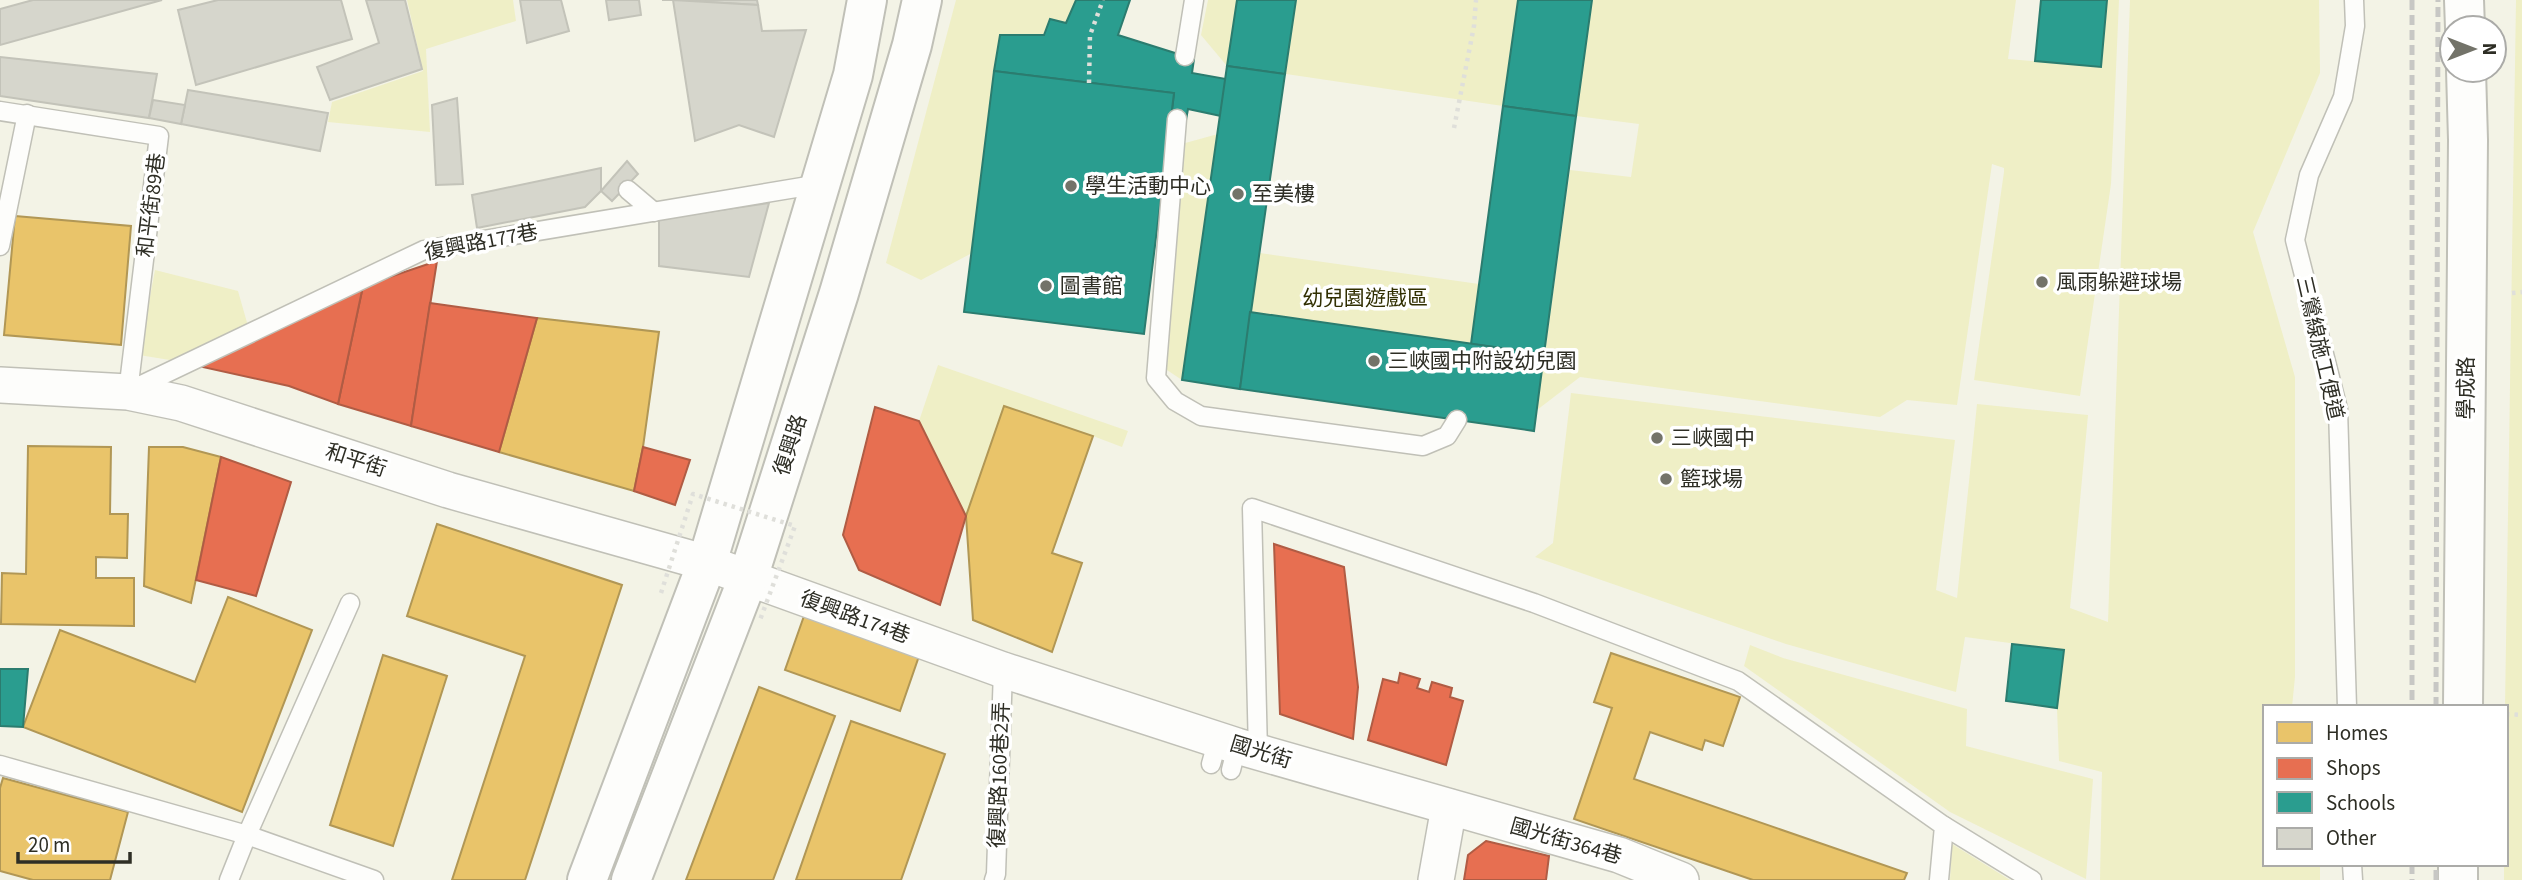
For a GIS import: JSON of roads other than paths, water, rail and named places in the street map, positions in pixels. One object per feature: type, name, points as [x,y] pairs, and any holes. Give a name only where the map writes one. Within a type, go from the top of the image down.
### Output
[{"type":"main road","points":[[587,880],[707,564],[853,75],[867,0]]},
{"type":"main road","name":"復興路","points":[[631,880],[748,578],[839,293],[912,45],[922,0]]},
{"type":"main road","name":"學成路","points":[[2463,705],[2466,84]]},
{"type":"street","name":"和平街","points":[[0,385],[128,392],[181,403],[447,490],[707,564]]},
{"type":"street","name":"復興路174巷","points":[[707,564],[1003,670]]},
{"type":"street","name":"國光街","points":[[1003,670],[1231,754],[1449,807]]},
{"type":"street","points":[[1436,880],[1449,807]]},
{"type":"street","name":"國光街364巷","points":[[1449,807],[1619,855],[1681,880]]},
{"type":"lane","points":[[1185,56],[1194,0]]},
{"type":"lane","name":"三鶯線施工便道","points":[[2347,705],[2338,409],[2295,240],[2309,175],[2343,97],[2355,26],[2354,0]]},
{"type":"lane","name":"和平街89巷","points":[[0,111],[161,128],[128,392]]},
{"type":"lane","points":[[0,246],[27,114]]},
{"type":"lane","points":[[1177,119],[1156,378],[1175,401],[1201,416],[1423,446],[1447,436],[1457,420]]},
{"type":"lane","name":"復興路177巷","points":[[128,392],[424,250],[821,184]]},
{"type":"lane","points":[[628,190],[654,212]]},
{"type":"lane","points":[[1231,754],[1252,508],[1534,603],[1738,681],[1944,826],[2032,880]]},
{"type":"lane","points":[[229,880],[350,603]]},
{"type":"lane","name":"復興路160巷2弄","points":[[993,880],[996,874],[1003,670]]},
{"type":"lane","points":[[0,765],[247,835],[374,880]]},
{"type":"lane","points":[[1939,880],[1944,826]]},
{"type":"railway","points":[[2412,0],[2412,705]]},
{"type":"railway","points":[[2436,705],[2438,0]]},
{"type":"railway","points":[[2412,866],[2412,880]]},
{"type":"railway","points":[[2436,866],[2436,880]]},
{"type":"place","name":"學生活動中心","points":[[1071,186]]},
{"type":"place","name":"至美樓","points":[[1238,194]]},
{"type":"place","name":"風雨躲避球場","points":[[2042,282]]},
{"type":"place","name":"圖書館","points":[[1046,286]]},
{"type":"place","name":"三峽國中附設幼兒園","points":[[1374,361]]},
{"type":"place","name":"三峽國中","points":[[1657,438]]},
{"type":"place","name":"籃球場","points":[[1666,479]]},
{"type":"park label","name":"幼兒園遊戲區","points":[[1365,298]]}]
